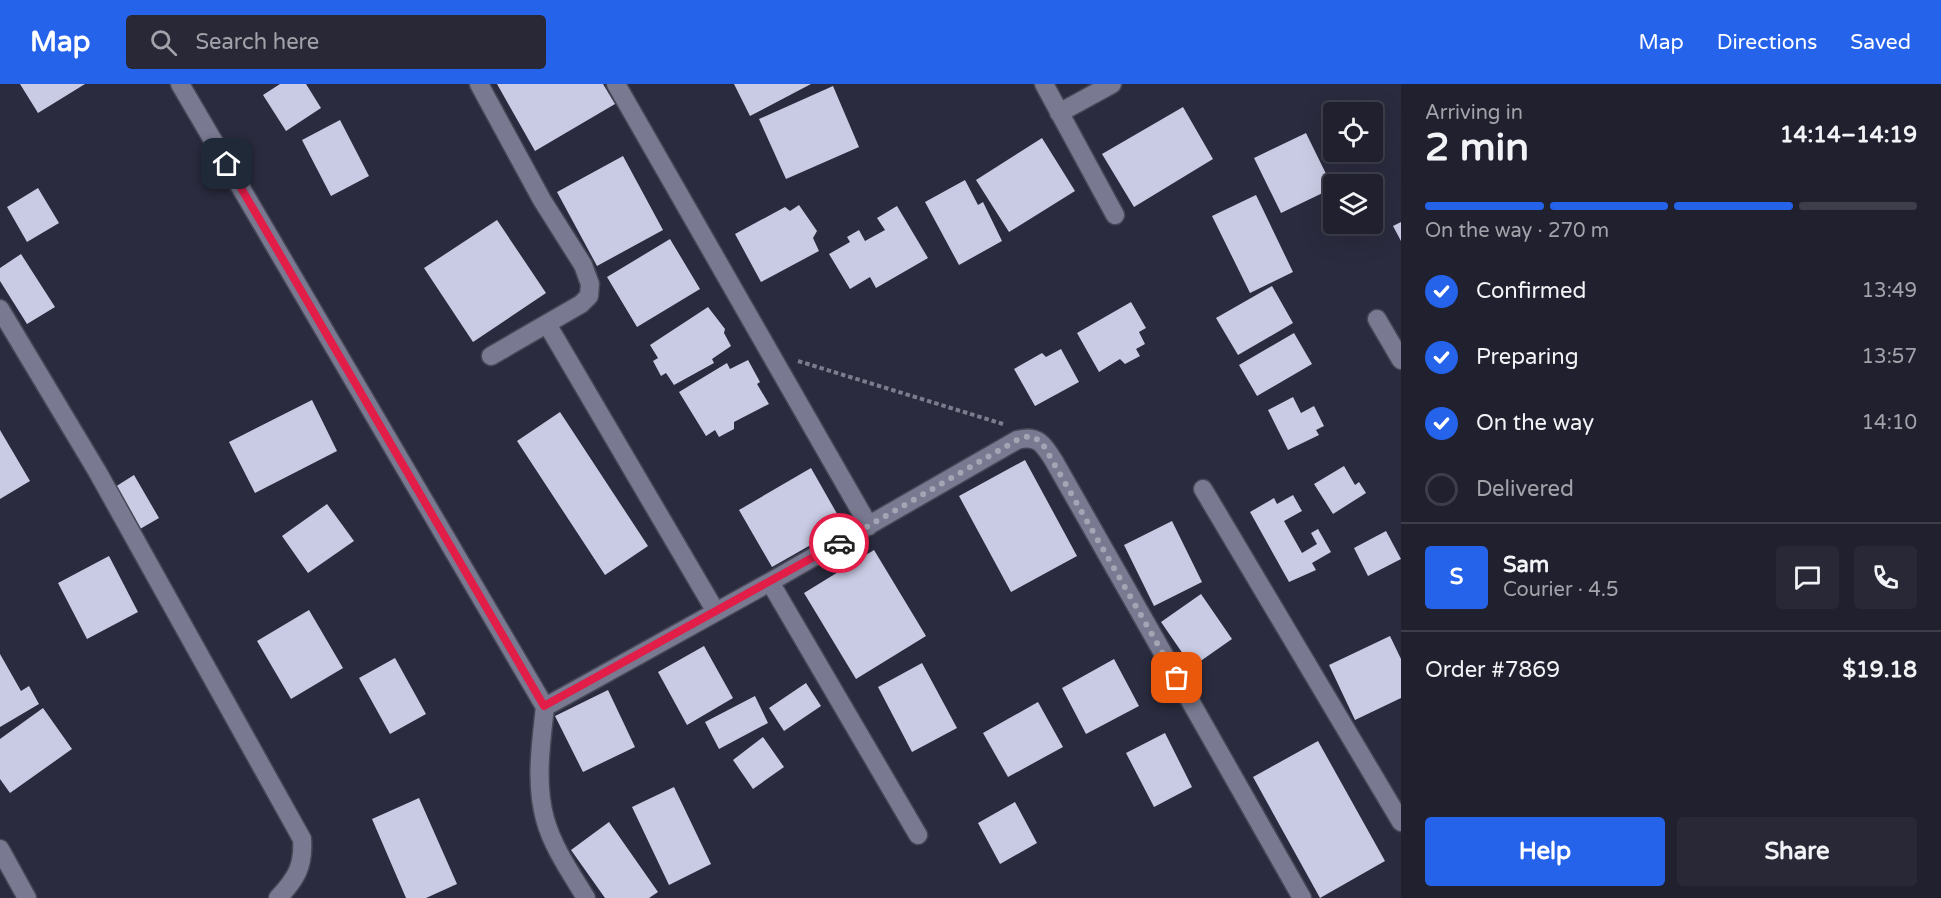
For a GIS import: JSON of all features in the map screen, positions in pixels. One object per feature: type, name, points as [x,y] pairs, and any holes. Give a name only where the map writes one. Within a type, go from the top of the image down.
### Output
[{"type":"street","points":[[180,84],[544,706],[540,781],[545,818],[560,855],[586,898]]},
{"type":"street","points":[[478,84],[542,200],[583,265],[590,284],[589,296],[580,304],[491,356]]},
{"type":"street","points":[[616,84],[869,526]]},
{"type":"street","points":[[1044,84],[1115,215]]},
{"type":"street","points":[[1059,113],[1112,84]]},
{"type":"street","points":[[0,309],[96,471],[302,839],[300,870],[278,898]]},
{"type":"street","points":[[1377,319],[1401,360]]},
{"type":"street","points":[[547,324],[716,612]]},
{"type":"street","points":[[544,706],[770,582],[1017,440],[1029,436],[1041,441],[1054,461],[1302,898]]},
{"type":"street","points":[[1203,489],[1401,822]]},
{"type":"street","points":[[770,582],[918,835]]},
{"type":"street","points":[[0,849],[27,898]]},
{"type":"path","points":[[769,351],[990,420],[1029,436]]},
{"type":"building","points":[[20,84],[85,84],[38,113]]},
{"type":"building","points":[[280,84],[306,84],[321,108],[286,131],[263,95]]},
{"type":"building","points":[[497,84],[603,84],[615,104],[535,151]]},
{"type":"building","points":[[734,84],[811,84],[750,116]]},
{"type":"building","points":[[833,86],[859,147],[786,179],[759,119]]},
{"type":"building","points":[[1183,107],[1213,159],[1134,207],[1102,154]]},
{"type":"building","points":[[340,120],[369,176],[331,196],[302,140]]},
{"type":"building","points":[[1306,133],[1326,174],[1323,174],[1323,193],[1281,213],[1254,158]]},
{"type":"building","points":[[1042,138],[1075,191],[1009,232],[976,180]]},
{"type":"building","points":[[623,156],[663,230],[597,266],[557,192]]},
{"type":"building","points":[[965,180],[978,205],[983,202],[1002,241],[959,265],[925,202]]},
{"type":"building","points":[[38,188],[59,223],[27,242],[7,207]]},
{"type":"building","points":[[1256,195],[1293,272],[1250,293],[1212,216]]},
{"type":"building","points":[[799,205],[817,231],[813,238],[819,251],[761,282],[735,234],[785,207],[790,211]]},
{"type":"building","points":[[897,206],[928,258],[876,288],[870,277],[850,289],[829,254],[850,242],[847,237],[859,230],[865,241],[885,230],[877,218]]},
{"type":"building","points":[[497,220],[546,293],[473,342],[424,268]]},
{"type":"building","points":[[1401,222],[1401,241],[1393,226]]},
{"type":"building","points":[[670,239],[700,289],[637,327],[607,277]]},
{"type":"building","points":[[21,254],[55,307],[27,324],[0,281],[0,268]]},
{"type":"building","points":[[1272,286],[1293,323],[1238,355],[1216,318]]},
{"type":"building","points":[[1131,302],[1146,328],[1139,332],[1145,344],[1136,349],[1140,356],[1125,364],[1120,359],[1099,372],[1077,333]]},
{"type":"building","points":[[708,307],[725,329],[724,333],[731,346],[712,359],[714,363],[674,385],[666,373],[661,376],[653,361],[658,358],[650,345]]},
{"type":"building","points":[[1294,333],[1312,364],[1257,396],[1239,365]]},
{"type":"building","points":[[1061,349],[1079,382],[1035,406],[1014,369],[1042,353],[1046,357]]},
{"type":"building","points":[[748,360],[760,382],[757,384],[769,404],[734,422],[734,429],[719,437],[715,430],[706,436],[679,392],[727,363],[730,369]]},
{"type":"building","points":[[1293,397],[1301,413],[1314,406],[1324,426],[1316,430],[1319,435],[1288,450],[1268,410]]},
{"type":"building","points":[[312,400],[337,451],[255,493],[229,442]]},
{"type":"building","points":[[560,412],[648,546],[605,575],[517,441]]},
{"type":"building","points":[[0,430],[30,481],[0,499]]},
{"type":"building","points":[[1025,460],[1077,556],[1011,592],[959,496]]},
{"type":"building","points":[[1344,466],[1355,485],[1359,482],[1366,493],[1333,514],[1314,484]]},
{"type":"building","points":[[811,468],[844,526],[772,567],[739,510]]},
{"type":"building","points":[[134,475],[159,518],[140,529],[115,487]]},
{"type":"building","points":[[1293,495],[1302,511],[1284,521],[1302,553],[1317,544],[1311,533],[1318,529],[1331,552],[1312,563],[1316,570],[1289,582],[1250,512],[1274,498],[1277,504]]},
{"type":"building","points":[[327,504],[354,541],[308,573],[282,536]]},
{"type":"building","points":[[1172,521],[1202,582],[1154,606],[1124,545]]},
{"type":"building","points":[[1386,531],[1401,559],[1368,576],[1354,548]]},
{"type":"building","points":[[874,550],[926,636],[856,679],[804,593]]},
{"type":"building","points":[[109,556],[138,612],[87,639],[58,583]]},
{"type":"building","points":[[1201,594],[1232,639],[1192,667],[1161,622]]},
{"type":"building","points":[[309,610],[343,668],[291,699],[257,641]]},
{"type":"building","points":[[1390,636],[1401,659],[1401,698],[1355,720],[1329,665]]},
{"type":"building","points":[[704,646],[733,698],[687,725],[658,672]]},
{"type":"building","points":[[0,654],[21,691],[29,686],[39,704],[0,727]]},
{"type":"building","points":[[395,658],[426,714],[390,734],[359,678]]},
{"type":"building","points":[[1114,659],[1139,706],[1086,734],[1062,688]]},
{"type":"building","points":[[922,663],[957,728],[912,752],[878,687]]},
{"type":"building","points":[[806,683],[821,706],[784,731],[769,708]]},
{"type":"building","points":[[608,690],[635,747],[583,772],[555,716]]},
{"type":"building","points":[[755,696],[768,723],[719,749],[705,722]]},
{"type":"building","points":[[1038,702],[1063,747],[1008,777],[983,733]]},
{"type":"building","points":[[43,708],[72,749],[10,793],[0,779],[0,739]]},
{"type":"building","points":[[1165,733],[1192,787],[1154,807],[1126,753]]},
{"type":"building","points":[[763,737],[784,767],[753,789],[733,760]]},
{"type":"building","points":[[1318,741],[1385,861],[1320,898],[1253,777]]},
{"type":"building","points":[[674,787],[711,864],[669,885],[632,807]]},
{"type":"building","points":[[419,798],[457,884],[426,898],[406,898],[372,819]]},
{"type":"building","points":[[1015,802],[1037,843],[1000,864],[978,823]]},
{"type":"building","points":[[609,822],[658,892],[649,898],[605,898],[571,850]]},
{"type":"way so far","points":[[839,543],[1017,440],[1029,436],[1041,441],[1054,461],[1177,678]]},
{"type":"route","points":[[227,164],[544,706],[839,543]]}]
